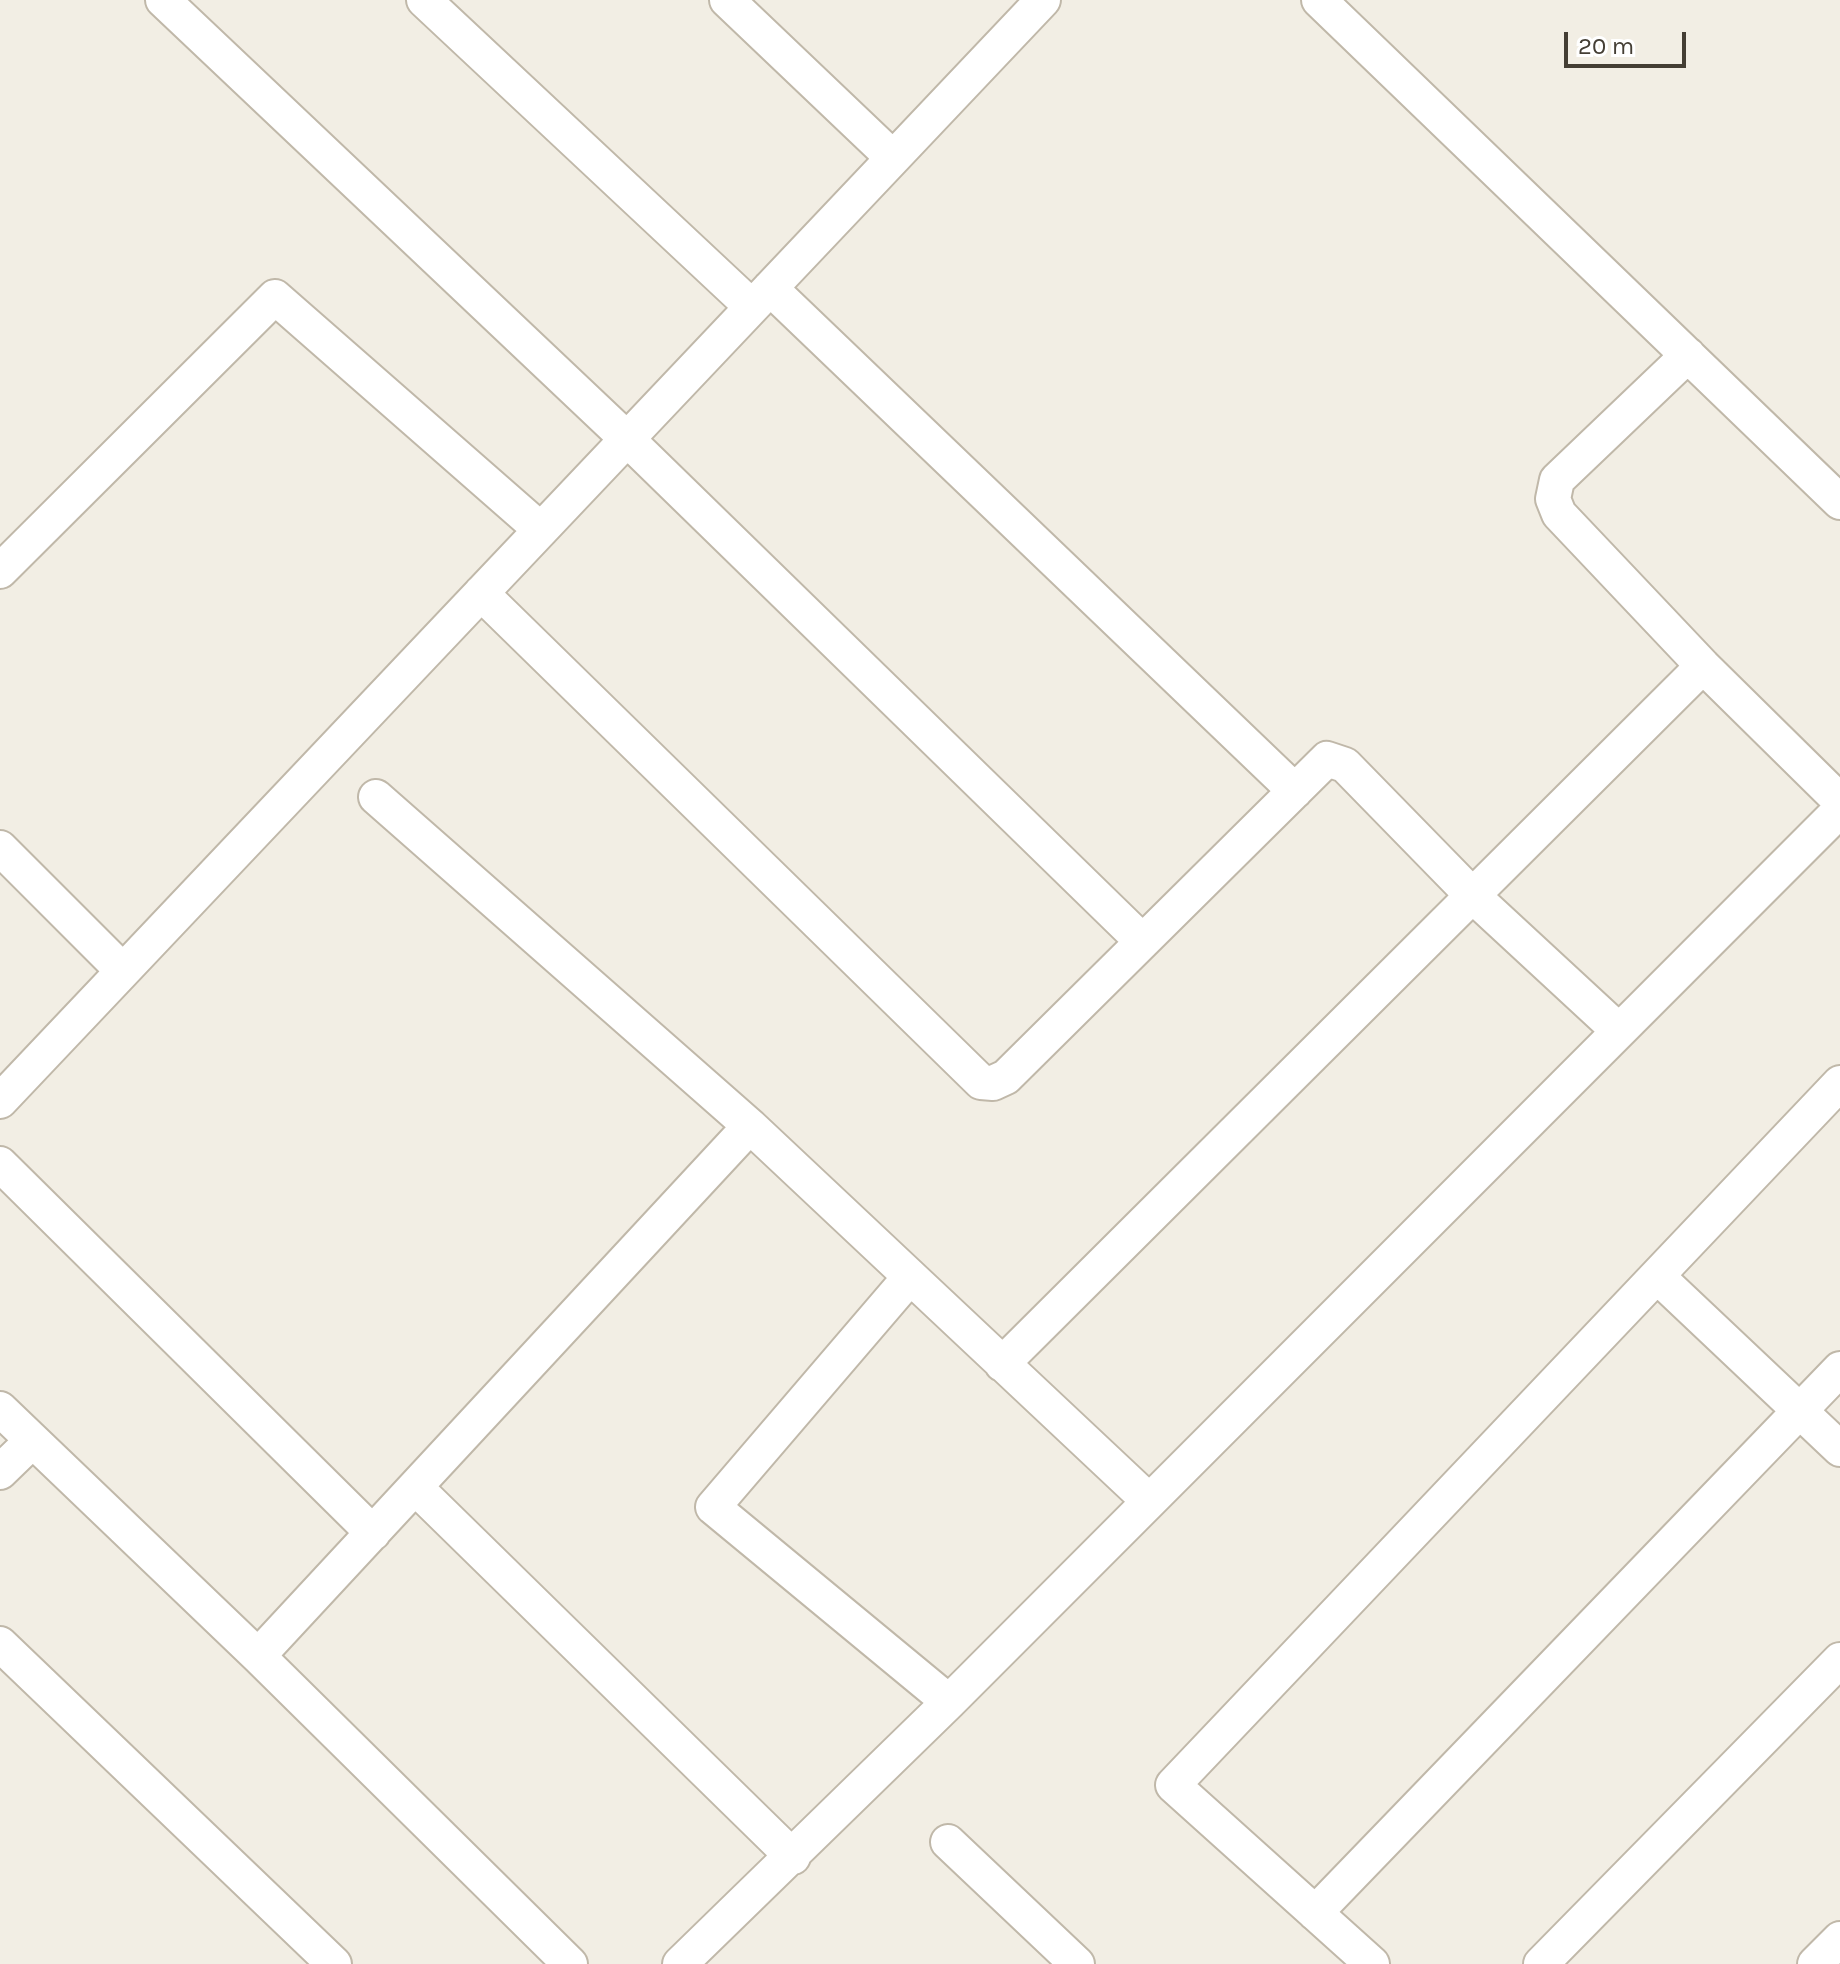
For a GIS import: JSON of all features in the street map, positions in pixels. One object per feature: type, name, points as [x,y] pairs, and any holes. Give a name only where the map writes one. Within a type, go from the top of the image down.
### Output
[{"type":"street","points":[[163,0],[627,439],[1142,941]]},
{"type":"street","points":[[424,0],[761,298],[1295,791]]},
{"type":"street","points":[[727,0],[893,158]]},
{"type":"street","points":[[0,1101],[1043,0]]},
{"type":"street","points":[[1319,0],[1688,355],[1838,494]]},
{"type":"street","points":[[0,571],[275,297],[541,530]]},
{"type":"street","points":[[1688,355],[1557,480],[1553,499],[1559,514],[1703,666],[1840,801]]},
{"type":"street","points":[[481,593],[981,1082],[993,1083],[1006,1077],[1327,759],[1345,765],[1473,896],[1619,1031]]},
{"type":"street","points":[[1002,1364],[1703,666]]},
{"type":"street","points":[[376,797],[750,1126],[1148,1500]]},
{"type":"street","points":[[680,1964],[949,1702],[1840,810]]},
{"type":"street","points":[[0,848],[123,971]]},
{"type":"street","points":[[1372,1964],[1173,1785],[1840,1083]]},
{"type":"street","points":[[258,1656],[750,1126]]},
{"type":"street","points":[[0,1164],[373,1533]]},
{"type":"street","points":[[1657,1276],[1840,1449]]},
{"type":"street","points":[[910,1277],[713,1507],[949,1702]]},
{"type":"street","points":[[1315,1913],[1840,1369]]},
{"type":"street","points":[[0,1409],[258,1656],[569,1964]]},
{"type":"street","points":[[0,1472],[32,1441]]},
{"type":"street","points":[[415,1487],[793,1857]]},
{"type":"street","points":[[0,1644],[334,1964]]},
{"type":"street","points":[[1541,1964],[1840,1660]]},
{"type":"street","points":[[948,1842],[1077,1964]]},
{"type":"street","points":[[1815,1964],[1840,1939]]}]
